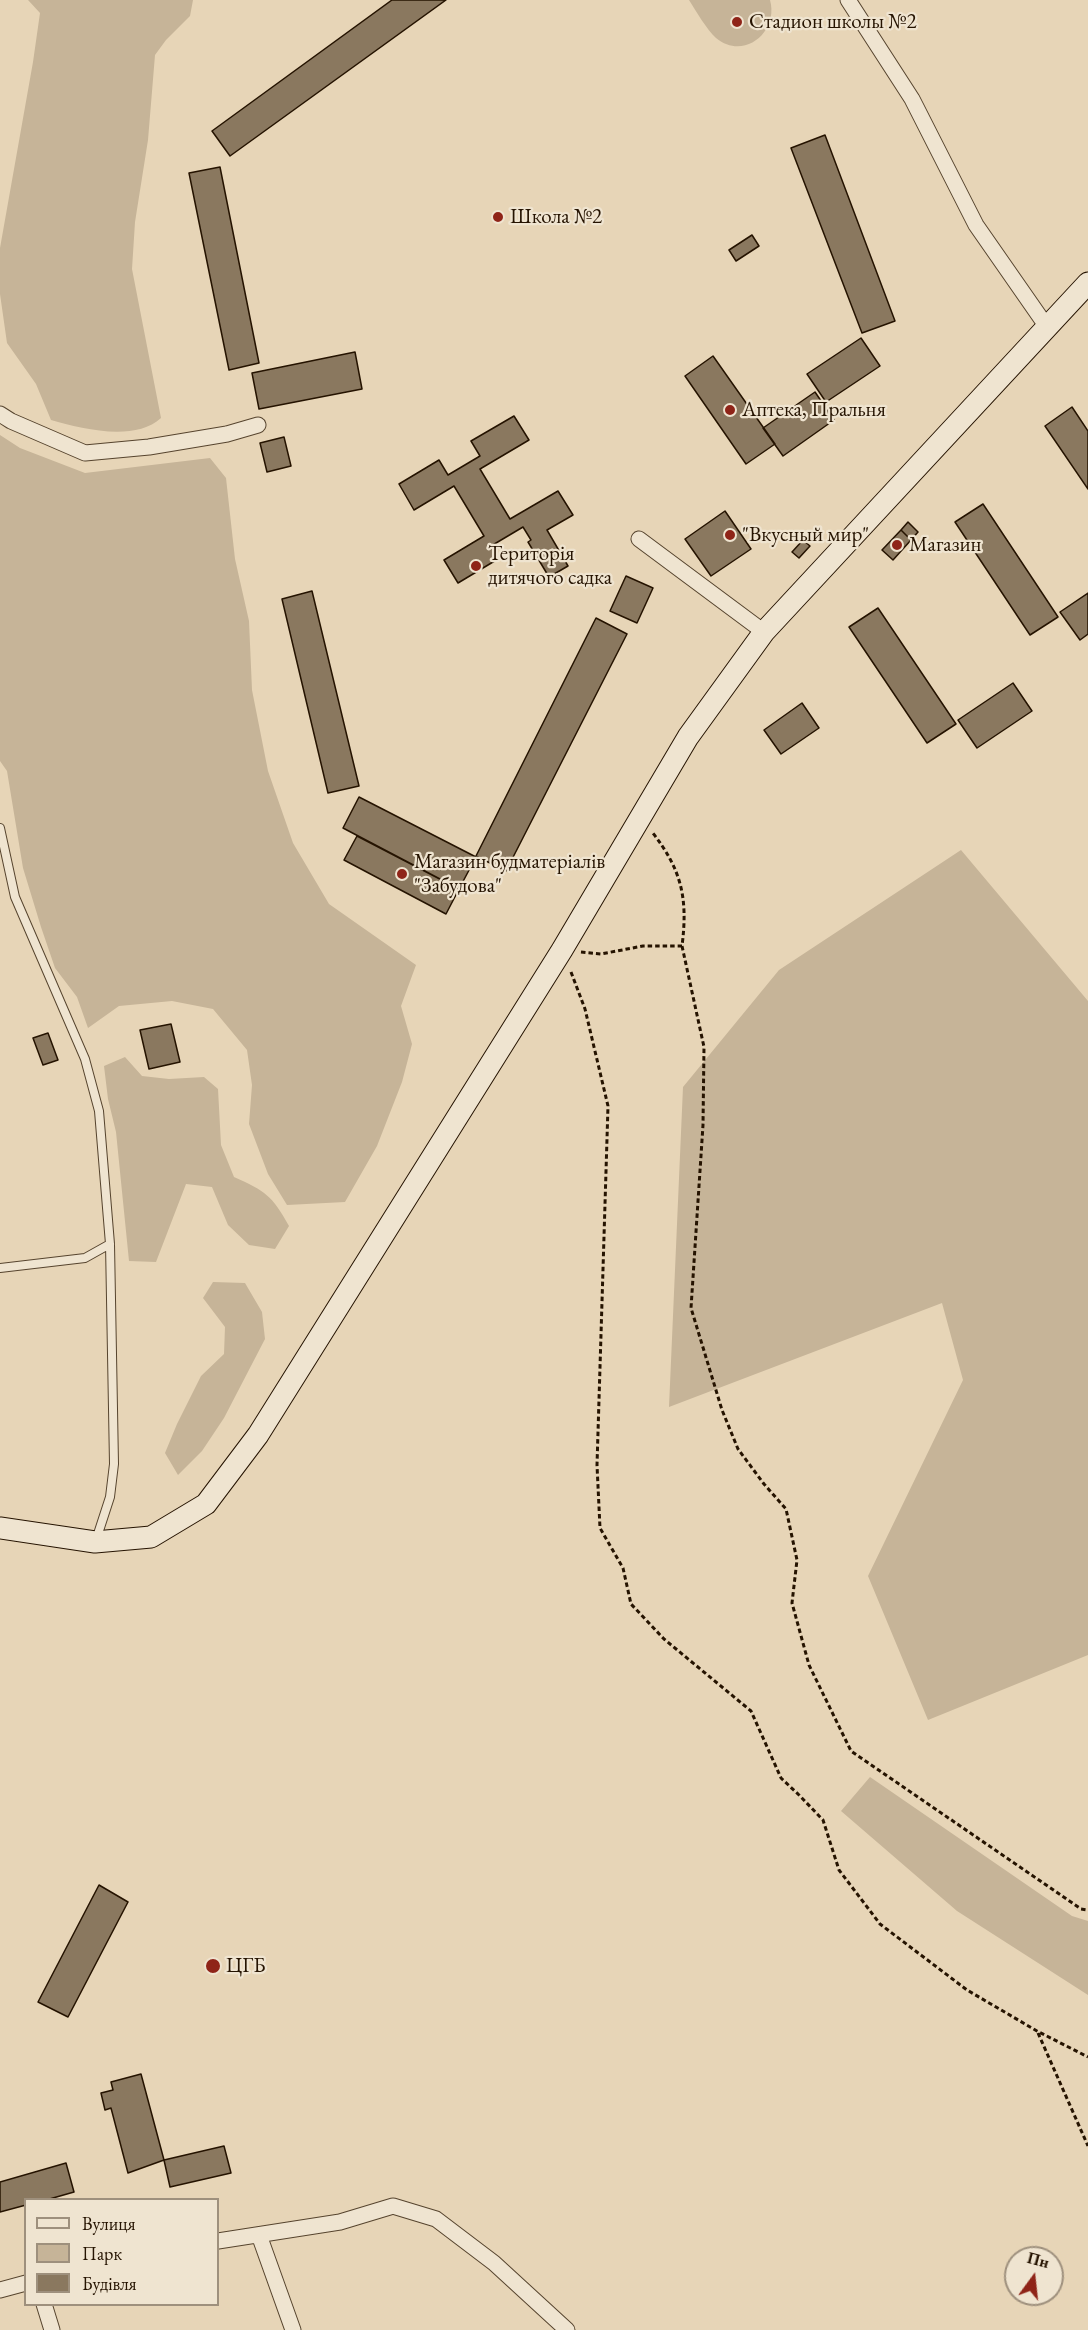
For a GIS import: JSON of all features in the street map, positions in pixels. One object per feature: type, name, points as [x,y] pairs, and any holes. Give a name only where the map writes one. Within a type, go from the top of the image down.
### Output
[{"type":"street","points":[[848,0],[912,99],[976,225],[1047,327]]},
{"type":"street","points":[[0,1528],[95,1542],[151,1538],[206,1504],[258,1435],[562,950],[688,737],[764,632],[1088,283]]},
{"type":"street","points":[[0,414],[85,453],[149,447],[227,434],[258,425]]},
{"type":"street","points":[[639,538],[764,632]]},
{"type":"street","points":[[219,2241],[340,2222],[393,2206],[436,2219],[494,2263],[567,2330]]},
{"type":"street","points":[[259,2235],[293,2330]]},
{"type":"street","points":[[0,2290],[24,2284]]},
{"type":"street","points":[[45,2306],[52,2330]]},
{"type":"lane","points":[[0,828],[15,897],[85,1059],[99,1111],[110,1244],[114,1464],[110,1497],[95,1542]]},
{"type":"lane","points":[[0,1268],[85,1258],[110,1244]]},
{"type":"path","points":[[641,817],[669,853],[682,886],[685,921],[682,946],[704,1047],[703,1125],[691,1308],[722,1410],[738,1449],[786,1509],[798,1560],[792,1603],[809,1665],[851,1751],[1081,1909],[1088,1910]]},
{"type":"path","points":[[682,946],[642,946],[601,954],[562,950],[585,1009],[608,1106],[597,1475],[600,1528],[623,1568],[631,1604],[664,1639],[751,1710],[781,1778],[823,1820],[839,1870],[880,1924],[967,1990],[1037,2031],[1088,2057]]},
{"type":"path","points":[[1037,2031],[1088,2146]]},
{"type":"green space","points":[[28,0],[193,0],[190,16],[166,40],[155,55],[148,140],[135,222],[132,269],[161,418],[137,430],[123,432],[93,430],[51,420],[36,384],[7,343],[0,294],[0,248],[40,13]]},
{"type":"green space","name":"Стадион школы №2","points":[[689,0],[770,0],[769,23],[757,40],[748,45],[727,44],[713,35]]},
{"type":"green space","points":[[0,435],[20,448],[85,473],[210,458],[226,478],[235,559],[249,621],[252,690],[268,771],[293,843],[329,904],[416,965],[401,1006],[412,1044],[402,1082],[377,1146],[345,1202],[287,1205],[268,1174],[249,1124],[252,1085],[247,1050],[213,1009],[172,1001],[119,1006],[88,1028],[77,997],[55,968],[23,868],[7,771],[0,761]]},
{"type":"green space","points":[[961,850],[1088,1001],[1088,1655],[928,1720],[868,1576],[963,1380],[942,1303],[669,1407],[683,1087],[779,970]]},
{"type":"green space","points":[[125,1057],[142,1076],[169,1079],[204,1077],[218,1089],[221,1145],[234,1177],[267,1195],[278,1207],[289,1226],[275,1249],[249,1245],[228,1225],[212,1187],[186,1184],[156,1262],[129,1261],[116,1132],[108,1099],[104,1066]]},
{"type":"green space","points":[[213,1282],[245,1283],[262,1312],[265,1339],[224,1418],[202,1451],[178,1475],[165,1453],[201,1376],[224,1354],[225,1327],[203,1298]]},
{"type":"green space","points":[[870,1777],[1072,1916],[1088,1921],[1088,1995],[957,1911],[841,1811]]},
{"type":"building","points":[[392,0],[446,0],[230,156],[212,131]]},
{"type":"building","points":[[825,135],[895,321],[862,333],[791,148]]},
{"type":"building","points":[[220,167],[259,363],[229,370],[189,173]]},
{"type":"building","points":[[752,235],[759,246],[736,261],[729,250]]},
{"type":"building","points":[[861,338],[880,366],[826,402],[807,374]]},
{"type":"building","points":[[355,352],[362,389],[259,409],[252,373]]},
{"type":"building","name":"Аптека, Пральня","points":[[713,356],[775,444],[746,464],[685,376]]},
{"type":"building","points":[[815,392],[834,420],[783,456],[763,428]]},
{"type":"building","points":[[1072,407],[1088,431],[1088,489],[1045,426]]},
{"type":"building","points":[[514,416],[529,440],[480,469],[510,519],[558,491],[573,515],[547,530],[568,566],[549,577],[528,542],[531,540],[523,527],[491,546],[498,559],[458,583],[444,560],[484,536],[454,486],[414,510],[399,484],[439,460],[448,475],[480,456],[471,441]]},
{"type":"building","points":[[284,437],[291,466],[267,472],[260,443]]},
{"type":"building","points":[[983,504],[1058,617],[1030,635],[955,522]]},
{"type":"building","points":[[725,511],[751,549],[711,576],[685,539]]},
{"type":"building","points":[[908,522],[918,532],[911,540],[901,530]]},
{"type":"building","name":"Магазин","points":[[901,530],[911,540],[893,560],[882,550]]},
{"type":"building","points":[[803,540],[810,546],[799,558],[792,552]]},
{"type":"building","points":[[626,576],[653,588],[637,623],[610,611]]},
{"type":"building","points":[[312,591],[359,786],[328,793],[282,599]]},
{"type":"building","points":[[1088,593],[1088,634],[1080,640],[1060,612]]},
{"type":"building","points":[[878,608],[956,724],[927,743],[849,627]]},
{"type":"building","points":[[596,618],[627,634],[506,871],[476,856]]},
{"type":"building","points":[[1013,683],[1032,711],[977,748],[958,720]]},
{"type":"building","points":[[802,703],[819,728],[781,754],[764,730]]},
{"type":"building","points":[[359,797],[476,857],[459,889],[343,828]]},
{"type":"building","name":"Магазин будматеріалів \"Забудова\"","points":[[357,836],[459,889],[446,914],[344,860]]},
{"type":"building","points":[[171,1024],[180,1062],[149,1069],[140,1030]]},
{"type":"building","points":[[48,1033],[58,1060],[43,1065],[33,1038]]},
{"type":"building","points":[[99,1885],[128,1902],[68,2017],[38,2002]]},
{"type":"building","points":[[141,2074],[164,2160],[128,2173],[111,2108],[105,2110],[101,2093],[113,2090],[111,2082]]},
{"type":"building","points":[[224,2146],[231,2173],[170,2187],[164,2160]]},
{"type":"building","points":[[66,2163],[74,2192],[53,2198],[24,2198],[24,2206],[0,2212],[0,2182]]},
{"type":"place","name":"Стадион школы №2","points":[[737,22]]},
{"type":"place","name":"Школа №2","points":[[498,217]]},
{"type":"place","name":"Аптека, Пральня","points":[[730,410]]},
{"type":"place","name":"\"Вкусный мир\"","points":[[730,535]]},
{"type":"place","name":"Магазин","points":[[897,545]]},
{"type":"place","name":"Територія дитячого садка","points":[[476,566]]},
{"type":"place","name":"Магазин будматеріалів \"Забудова\"","points":[[402,874]]},
{"type":"place","name":"ЦГБ","points":[[213,1966]]}]
